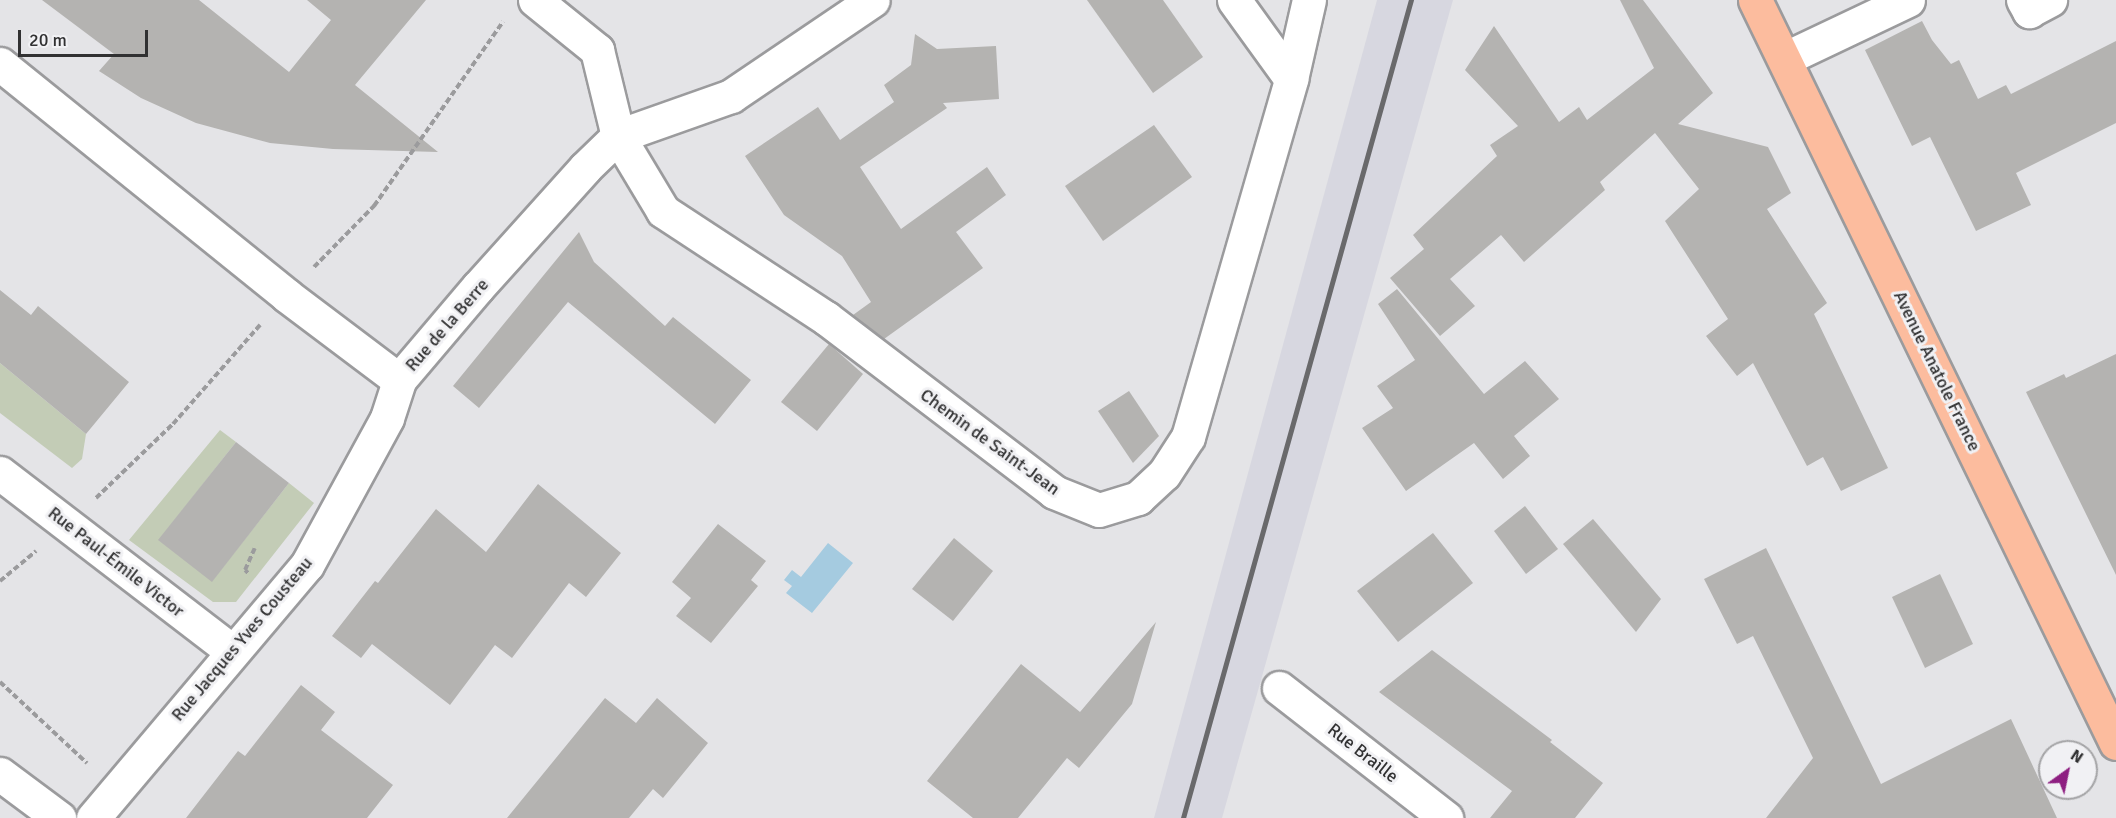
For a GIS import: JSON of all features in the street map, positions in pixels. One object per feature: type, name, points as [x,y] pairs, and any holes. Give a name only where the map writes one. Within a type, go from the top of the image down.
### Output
[{"type":"main road","name":"Avenue Anatole France","points":[[1755,0],[1786,58],[2116,743]]},
{"type":"street","name":"Chemin de Saint-Jean","points":[[535,0],[597,50],[618,136],[663,211],[826,318],[1054,492],[1099,510],[1138,498],[1164,474],[1188,437],[1291,79],[1309,0]]},
{"type":"street","name":"Rue de la Berre","points":[[0,64],[286,295],[399,380],[585,168],[618,136],[731,96],[873,0]]},
{"type":"street","points":[[1234,0],[1291,79]]},
{"type":"street","points":[[1786,58],[1908,0]]},
{"type":"street","points":[[2023,0],[2029,11],[2050,0]]},
{"type":"street","name":"Rue Jacques Yves Cousteau","points":[[93,818],[307,565],[387,418],[399,380]]},
{"type":"street","name":"Rue Paul-Émile Victor","points":[[0,473],[232,651]]},
{"type":"street","name":"Rue Braille","points":[[1279,688],[1446,818]]},
{"type":"street","points":[[0,774],[59,818]]},
{"type":"path","points":[[0,682],[68,743],[114,793]]},
{"type":"shaded area","points":[[1377,0],[1453,0],[1222,818],[1154,818]]},
{"type":"green space","points":[[0,363],[86,434],[82,459],[72,468],[0,413]]},
{"type":"green space","points":[[220,430],[236,442],[159,540],[212,581],[289,483],[314,503],[236,602],[213,602],[129,540]]},
{"type":"water","points":[[828,543],[853,563],[812,613],[786,593],[792,586],[784,580],[792,570],[801,577]]},
{"type":"building","points":[[42,0],[199,0],[289,72],[331,20],[307,0],[426,0],[355,85],[438,152],[333,149],[270,143],[196,123],[141,98],[99,71],[114,54]]},
{"type":"building","points":[[1087,0],[1163,0],[1203,57],[1153,93]]},
{"type":"building","points":[[1620,0],[1643,0],[1713,93],[1678,124],[1768,147],[1791,193],[1767,209],[1827,303],[1814,314],[1888,468],[1841,491],[1823,457],[1807,466],[1753,363],[1737,376],[1706,336],[1728,319],[1665,221],[1699,189],[1655,133],[1600,182],[1605,190],[1524,262],[1501,235],[1450,279],[1475,306],[1440,336],[1390,278],[1424,249],[1413,235],[1497,156],[1490,145],[1518,126],[1465,70],[1494,26],[1559,122],[1579,107],[1587,120],[1654,68]]},
{"type":"building","points":[[1922,21],[1932,40],[1951,64],[1959,60],[1978,99],[2006,85],[2011,94],[2116,41],[2116,123],[2016,173],[2031,205],[1976,231],[1930,137],[1912,146],[1865,50]]},
{"type":"building","points":[[915,34],[937,49],[996,46],[999,99],[943,103],[947,108],[860,167],[901,229],[987,167],[1006,195],[956,232],[983,268],[884,339],[853,315],[871,302],[842,256],[784,215],[745,156],[818,107],[840,140],[894,102],[884,85],[911,65]]},
{"type":"building","points":[[1154,125],[1192,177],[1103,241],[1065,186]]},
{"type":"building","points":[[579,232],[594,262],[665,326],[673,317],[751,380],[715,424],[568,302],[479,408],[453,386]]},
{"type":"building","points":[[1397,289],[1484,394],[1525,361],[1559,399],[1514,436],[1530,456],[1503,479],[1474,443],[1406,491],[1362,428],[1393,408],[1377,386],[1415,360],[1378,304]]},
{"type":"building","points":[[0,290],[31,315],[38,306],[129,382],[86,434],[0,363]]},
{"type":"building","points":[[829,344],[863,374],[817,431],[781,402]]},
{"type":"building","points":[[2116,354],[2116,575],[2026,392],[2064,374],[2066,378]]},
{"type":"building","points":[[1129,391],[1159,436],[1133,463],[1098,411]]},
{"type":"building","points":[[236,442],[289,483],[212,582],[158,540]]},
{"type":"building","points":[[538,484],[621,553],[586,597],[569,583],[512,658],[495,645],[450,705],[372,644],[361,658],[332,636],[375,581],[378,583],[436,509],[486,552]]},
{"type":"building","points":[[1525,506],[1558,549],[1526,574],[1494,531]]},
{"type":"building","points":[[1593,519],[1661,599],[1636,632],[1563,544]]},
{"type":"building","points":[[718,524],[766,561],[751,580],[758,586],[711,643],[676,616],[691,598],[672,582]]},
{"type":"building","points":[[1433,533],[1473,583],[1398,642],[1357,591]]},
{"type":"building","points":[[954,538],[993,571],[953,621],[912,589]]},
{"type":"building","points":[[1766,548],[1881,784],[2011,719],[2038,777],[2038,800],[2049,800],[2057,818],[1766,818],[1813,758],[1753,636],[1737,644],[1704,579]]},
{"type":"building","points":[[1940,574],[1973,644],[1925,668],[1892,597]]},
{"type":"building","points":[[1156,622],[1132,704],[1079,768],[1067,758],[1018,818],[973,818],[927,781],[1021,664],[1080,712]]},
{"type":"building","points":[[1432,650],[1552,740],[1550,742],[1603,783],[1575,818],[1490,818],[1512,791],[1379,692]]},
{"type":"building","points":[[301,685],[335,712],[321,730],[393,785],[367,818],[186,818],[238,751],[245,756]]},
{"type":"building","points":[[605,698],[636,723],[657,698],[708,743],[663,798],[653,789],[629,818],[507,818]]},
{"type":"railway","points":[[1183,818],[1411,0]]}]
